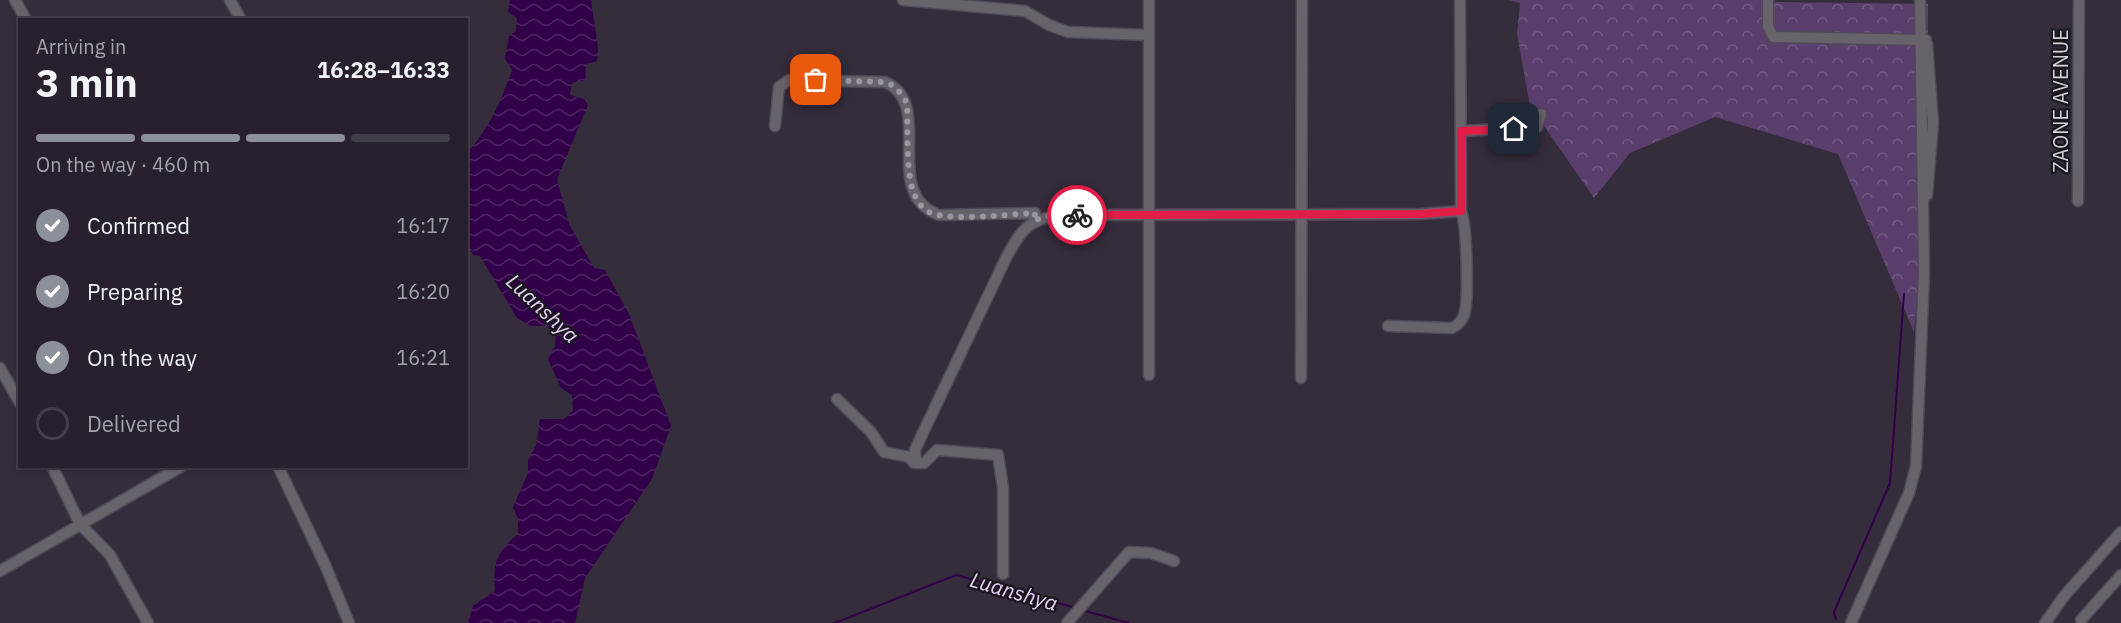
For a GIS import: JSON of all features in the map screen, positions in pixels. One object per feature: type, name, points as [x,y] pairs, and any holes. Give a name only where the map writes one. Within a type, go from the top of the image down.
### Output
[{"type":"street","points":[[15,0],[25,18]]},
{"type":"street","points":[[230,0],[240,18]]},
{"type":"street","points":[[903,0],[1025,11],[1049,26],[1068,32],[1149,35]]},
{"type":"street","points":[[1149,0],[1147,215],[1149,375]]},
{"type":"street","points":[[1301,378],[1302,0]]},
{"type":"street","points":[[1388,326],[1452,328],[1459,325],[1465,312],[1464,226],[1461,211],[1460,0]]},
{"type":"street","points":[[1768,0],[1769,34],[1773,37],[1923,40]]},
{"type":"street","points":[[1851,623],[1909,493],[1916,466],[1927,137],[1920,0]]},
{"type":"street","name":"ZAONE AVENUE","points":[[2078,201],[2079,0]]},
{"type":"street","points":[[775,126],[779,87],[789,80],[885,82],[894,85],[907,103],[912,189],[918,203],[927,211],[939,215],[1035,213],[1034,221]]},
{"type":"street","points":[[1461,131],[1537,127],[1541,114]]},
{"type":"street","points":[[916,462],[915,450],[1006,258],[1015,241],[1034,221],[1045,216],[1068,215],[1421,214],[1461,211]]},
{"type":"street","points":[[0,368],[18,400]]},
{"type":"street","points":[[837,399],[871,432],[884,452],[909,457],[916,462],[924,463],[937,450],[998,455],[1004,488],[1003,574]]},
{"type":"street","points":[[53,468],[80,524],[110,555],[148,623]]},
{"type":"street","points":[[0,571],[178,468]]},
{"type":"street","points":[[279,468],[326,567],[349,623]]},
{"type":"street","points":[[2045,623],[2065,595],[2121,532]]},
{"type":"street","points":[[1066,623],[1130,552],[1151,553],[1173,561]]},
{"type":"street","points":[[2081,620],[2121,575]]},
{"type":"green space","points":[[1509,0],[1773,0],[1774,2],[1928,4],[1927,172],[1914,332],[1838,154],[1715,117],[1630,153],[1594,198],[1530,106],[1517,34],[1520,3]]},
{"type":"water","points":[[510,0],[591,0],[598,48],[597,61],[586,64],[585,80],[572,83],[570,95],[584,99],[588,105],[557,179],[569,224],[594,268],[605,270],[629,314],[671,426],[652,479],[585,578],[575,623],[468,623],[473,606],[495,591],[495,566],[505,546],[518,534],[518,519],[513,507],[528,473],[528,460],[536,446],[540,419],[564,419],[573,410],[572,395],[561,388],[548,359],[555,346],[556,335],[547,326],[531,326],[517,318],[480,256],[473,255],[468,244],[468,152],[494,114],[512,70],[505,59],[509,36],[516,31],[517,18],[508,12]]},
{"type":"waterway","points":[[1836,619],[1834,612],[1890,483],[1904,294]]},
{"type":"waterway","name":"Luanshya","points":[[835,623],[956,575],[1076,608]]},
{"type":"waterway","name":"Luanshya","points":[[1085,611],[1129,623]]},
{"type":"way so far","points":[[816,80],[873,80],[894,85],[907,103],[912,189],[918,203],[927,211],[954,216],[1035,213],[1034,221],[1045,216],[1077,215]]},
{"type":"route","points":[[1077,215],[1421,214],[1461,211],[1461,131],[1514,129]]}]
